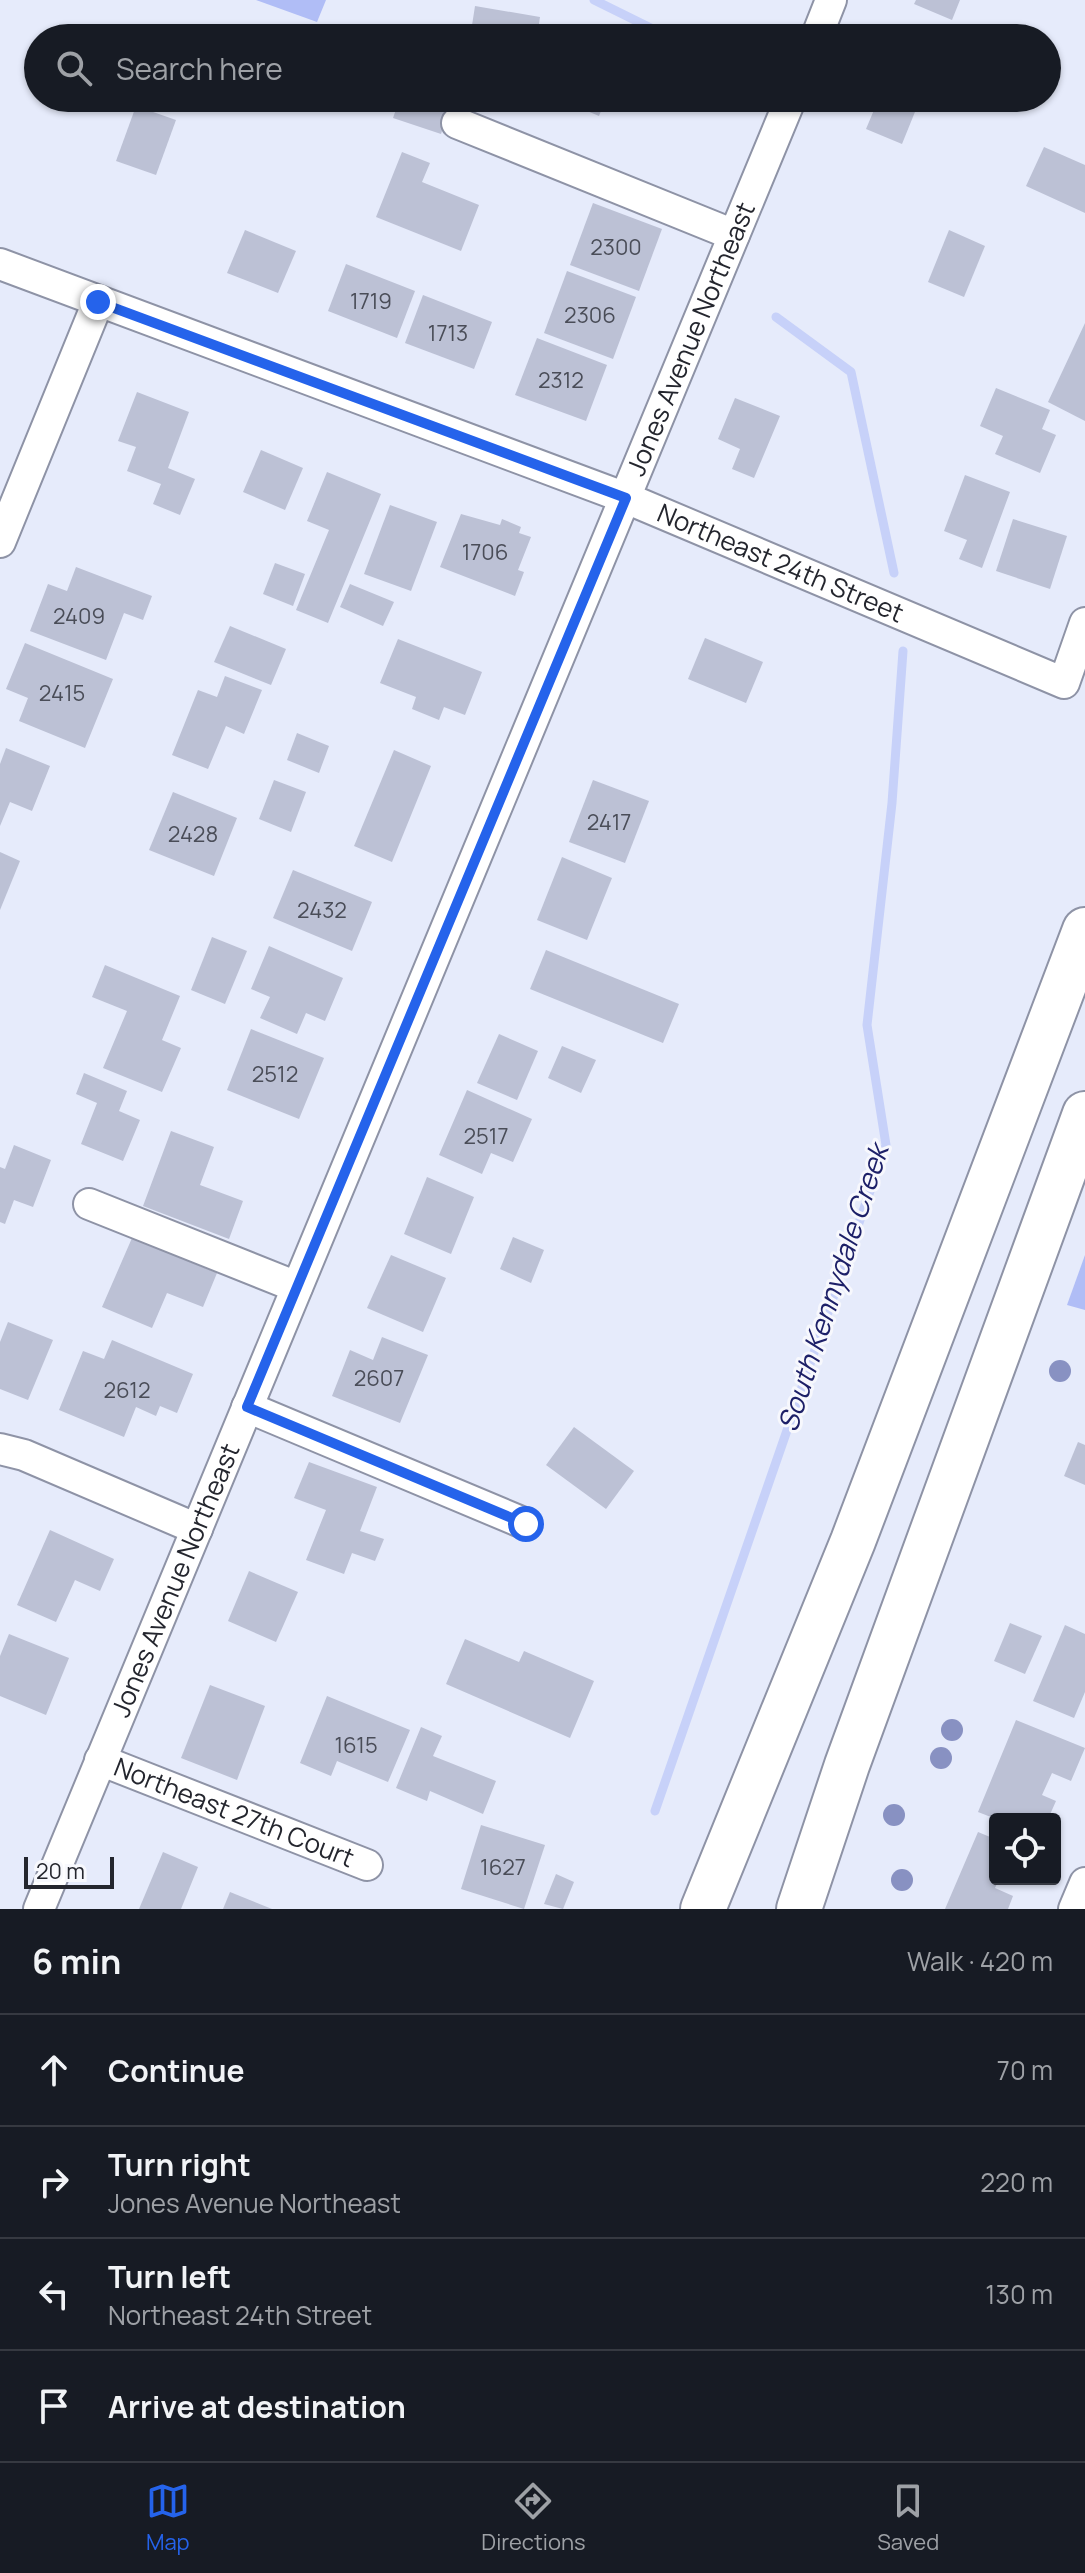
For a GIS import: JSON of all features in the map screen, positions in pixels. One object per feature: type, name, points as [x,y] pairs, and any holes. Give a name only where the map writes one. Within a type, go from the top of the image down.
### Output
[{"type":"highway","points":[[703,1909],[853,1541],[1085,930]]},
{"type":"highway","points":[[790,1909],[847,1765],[1085,1114]]},
{"type":"highway","points":[[690,1909],[853,1541]]},
{"type":"highway","points":[[799,1909],[847,1765]]},
{"type":"street","points":[[822,24],[831,0]]},
{"type":"street","name":"Jones Avenue Northeast","points":[[39,1909],[785,112]]},
{"type":"street","points":[[457,123],[734,235]]},
{"type":"street","name":"Northeast 24th Street","points":[[0,264],[626,498],[1064,683],[1085,623]]},
{"type":"street","points":[[0,542],[98,302]]},
{"type":"street","points":[[89,1204],[297,1287]]},
{"type":"street","points":[[247,1407],[526,1524]]},
{"type":"street","points":[[0,1449],[24,1455],[197,1529]]},
{"type":"street","name":"Northeast 27th Court","points":[[100,1760],[367,1865]]},
{"type":"street","points":[[1074,1909],[1085,1883]]},
{"type":"shaded area","points":[[256,0],[326,0],[317,22]]},
{"type":"shaded area","points":[[1085,1255],[1085,1310],[1067,1305]]},
{"type":"building","points":[[916,0],[960,0],[952,20],[914,4]]},
{"type":"building","points":[[475,6],[540,17],[539,24],[472,24]]},
{"type":"building","points":[[134,112],[153,112],[176,120],[156,175],[116,161]]},
{"type":"building","points":[[395,112],[448,112],[441,134],[393,118]]},
{"type":"building","points":[[873,112],[915,112],[902,144],[866,129]]},
{"type":"building","points":[[1044,147],[1085,165],[1085,213],[1026,186]]},
{"type":"building","points":[[402,152],[430,163],[422,182],[479,205],[461,251],[376,217]]},
{"type":"building","points":[[593,203],[662,229],[639,291],[570,265]]},
{"type":"building","points":[[245,230],[296,251],[278,293],[227,273]]},
{"type":"building","points":[[949,230],[985,246],[964,297],[928,282]]},
{"type":"building","points":[[346,264],[415,291],[397,338],[328,311]]},
{"type":"building","points":[[567,271],[636,297],[613,359],[544,333]]},
{"type":"building","points":[[423,295],[492,322],[474,369],[405,343]]},
{"type":"building","points":[[1085,323],[1085,421],[1048,402]]},
{"type":"building","points":[[537,338],[607,365],[586,421],[515,395]]},
{"type":"building","points":[[996,388],[1050,410],[1042,429],[1056,435],[1040,473],[995,454],[1003,436],[980,426]]},
{"type":"building","points":[[137,392],[189,412],[168,468],[195,479],[180,515],[153,504],[161,484],[127,471],[136,447],[118,441]]},
{"type":"building","points":[[735,398],[780,416],[754,478],[732,469],[740,449],[718,439]]},
{"type":"building","points":[[261,450],[303,468],[285,510],[243,492]]},
{"type":"building","points":[[327,472],[381,494],[328,623],[296,610],[329,530],[307,521]]},
{"type":"building","points":[[965,475],[1010,492],[982,568],[959,559],[967,540],[944,531]]},
{"type":"building","points":[[390,505],[437,522],[411,591],[364,574]]},
{"type":"building","points":[[461,514],[500,525],[502,519],[521,527],[519,533],[531,537],[518,570],[524,572],[515,596],[440,567]]},
{"type":"building","points":[[1013,519],[1067,536],[1050,589],[996,571]]},
{"type":"building","points":[[275,563],[305,574],[293,606],[263,594]]},
{"type":"building","points":[[76,567],[152,596],[143,620],[124,613],[106,660],[30,631],[48,584],[67,591]]},
{"type":"building","points":[[350,584],[394,602],[383,626],[340,607]]},
{"type":"building","points":[[230,626],[286,649],[271,685],[214,662]]},
{"type":"building","points":[[705,638],[763,662],[746,703],[688,679]]},
{"type":"building","points":[[398,639],[482,672],[465,715],[444,707],[439,720],[412,709],[416,697],[380,683]]},
{"type":"building","points":[[25,643],[113,679],[85,748],[19,721],[28,698],[6,689]]},
{"type":"building","points":[[225,676],[262,690],[244,734],[226,726],[208,769],[172,755],[198,690],[217,697]]},
{"type":"building","points":[[297,733],[329,746],[319,773],[287,760]]},
{"type":"building","points":[[6,748],[50,766],[32,811],[10,802],[0,826],[0,764]]},
{"type":"building","points":[[394,750],[431,766],[392,862],[354,846]]},
{"type":"building","points":[[274,780],[306,792],[291,832],[259,819]]},
{"type":"building","points":[[593,780],[649,801],[625,863],[569,842]]},
{"type":"building","points":[[173,792],[237,818],[214,876],[149,850]]},
{"type":"building","points":[[0,852],[20,861],[0,910]]},
{"type":"building","points":[[562,857],[612,878],[587,940],[537,920]]},
{"type":"building","points":[[293,870],[372,902],[352,951],[273,918]]},
{"type":"building","points":[[212,937],[247,951],[225,1004],[191,990]]},
{"type":"building","points":[[269,946],[343,978],[325,1021],[306,1013],[297,1034],[260,1018],[270,997],[251,989]]},
{"type":"building","points":[[546,950],[679,1004],[663,1043],[530,989]]},
{"type":"building","points":[[105,965],[180,996],[162,1040],[181,1048],[162,1092],[103,1068],[127,1011],[92,997]]},
{"type":"building","points":[[251,1029],[324,1058],[299,1119],[227,1090]]},
{"type":"building","points":[[499,1034],[538,1051],[517,1100],[477,1083]]},
{"type":"building","points":[[562,1046],[596,1060],[581,1093],[548,1078]]},
{"type":"building","points":[[84,1073],[127,1091],[119,1111],[140,1120],[123,1161],[81,1144],[97,1103],[76,1094]]},
{"type":"building","points":[[467,1090],[532,1119],[513,1162],[491,1153],[482,1174],[439,1155]]},
{"type":"building","points":[[171,1131],[214,1147],[200,1185],[243,1201],[229,1239],[143,1206]]},
{"type":"building","points":[[14,1145],[51,1160],[33,1207],[14,1200],[5,1224],[0,1222],[0,1167],[5,1169]]},
{"type":"building","points":[[427,1177],[474,1197],[451,1254],[404,1234]]},
{"type":"building","points":[[513,1237],[544,1250],[531,1283],[500,1269]]},
{"type":"building","points":[[132,1238],[217,1273],[203,1307],[167,1293],[152,1328],[102,1307]]},
{"type":"building","points":[[391,1255],[446,1278],[423,1332],[367,1308]]},
{"type":"building","points":[[8,1322],[53,1340],[28,1400],[0,1389],[0,1342]]},
{"type":"building","points":[[382,1337],[428,1355],[400,1423],[332,1396],[350,1350],[373,1360]]},
{"type":"building","points":[[112,1340],[193,1374],[177,1413],[160,1406],[156,1416],[136,1407],[124,1437],[59,1410],[83,1351],[104,1359]]},
{"type":"building","points":[[574,1427],[634,1471],[606,1509],[546,1465]]},
{"type":"building","points":[[1078,1442],[1085,1445],[1085,1485],[1064,1476]]},
{"type":"building","points":[[309,1462],[377,1487],[360,1531],[384,1539],[375,1561],[352,1553],[344,1574],[306,1560],[326,1510],[294,1498]]},
{"type":"building","points":[[50,1530],[114,1559],[100,1591],[75,1580],[56,1622],[17,1605]]},
{"type":"building","points":[[249,1571],[298,1592],[276,1642],[228,1621]]},
{"type":"building","points":[[1010,1623],[1042,1636],[1025,1674],[994,1661]]},
{"type":"building","points":[[1065,1625],[1085,1634],[1085,1692],[1074,1718],[1033,1701]]},
{"type":"building","points":[[9,1634],[69,1658],[46,1715],[0,1696],[0,1656]]},
{"type":"building","points":[[465,1639],[519,1662],[524,1651],[594,1681],[570,1738],[446,1684]]},
{"type":"building","points":[[210,1685],[265,1706],[237,1780],[181,1758]]},
{"type":"building","points":[[327,1696],[410,1730],[388,1782],[337,1761],[331,1776],[300,1763]]},
{"type":"building","points":[[1016,1720],[1085,1748],[1071,1781],[1052,1773],[1042,1795],[1056,1801],[1051,1813],[989,1813],[989,1816],[978,1812]]},
{"type":"building","points":[[421,1727],[442,1736],[433,1756],[496,1781],[483,1814],[430,1791],[427,1801],[396,1788]]},
{"type":"building","points":[[481,1825],[545,1845],[524,1909],[461,1889]]},
{"type":"building","points":[[978,1832],[989,1837],[989,1885],[996,1885],[995,1888],[1013,1896],[1008,1909],[945,1909]]},
{"type":"building","points":[[163,1852],[198,1867],[181,1909],[139,1909]]},
{"type":"building","points":[[556,1874],[574,1882],[563,1909],[544,1904]]},
{"type":"building","points":[[230,1892],[272,1909],[223,1909]]},
{"type":"waterway","name":"South Kennydale Creek","points":[[594,0],[643,24]]},
{"type":"waterway","name":"South Kennydale Creek","points":[[776,317],[851,372],[894,573]]},
{"type":"waterway","name":"South Kennydale Creek","points":[[655,1811],[886,1145],[867,1025],[892,803],[903,651]]},
{"type":"route","points":[[98,302],[626,498],[247,1407],[526,1524]]}]
